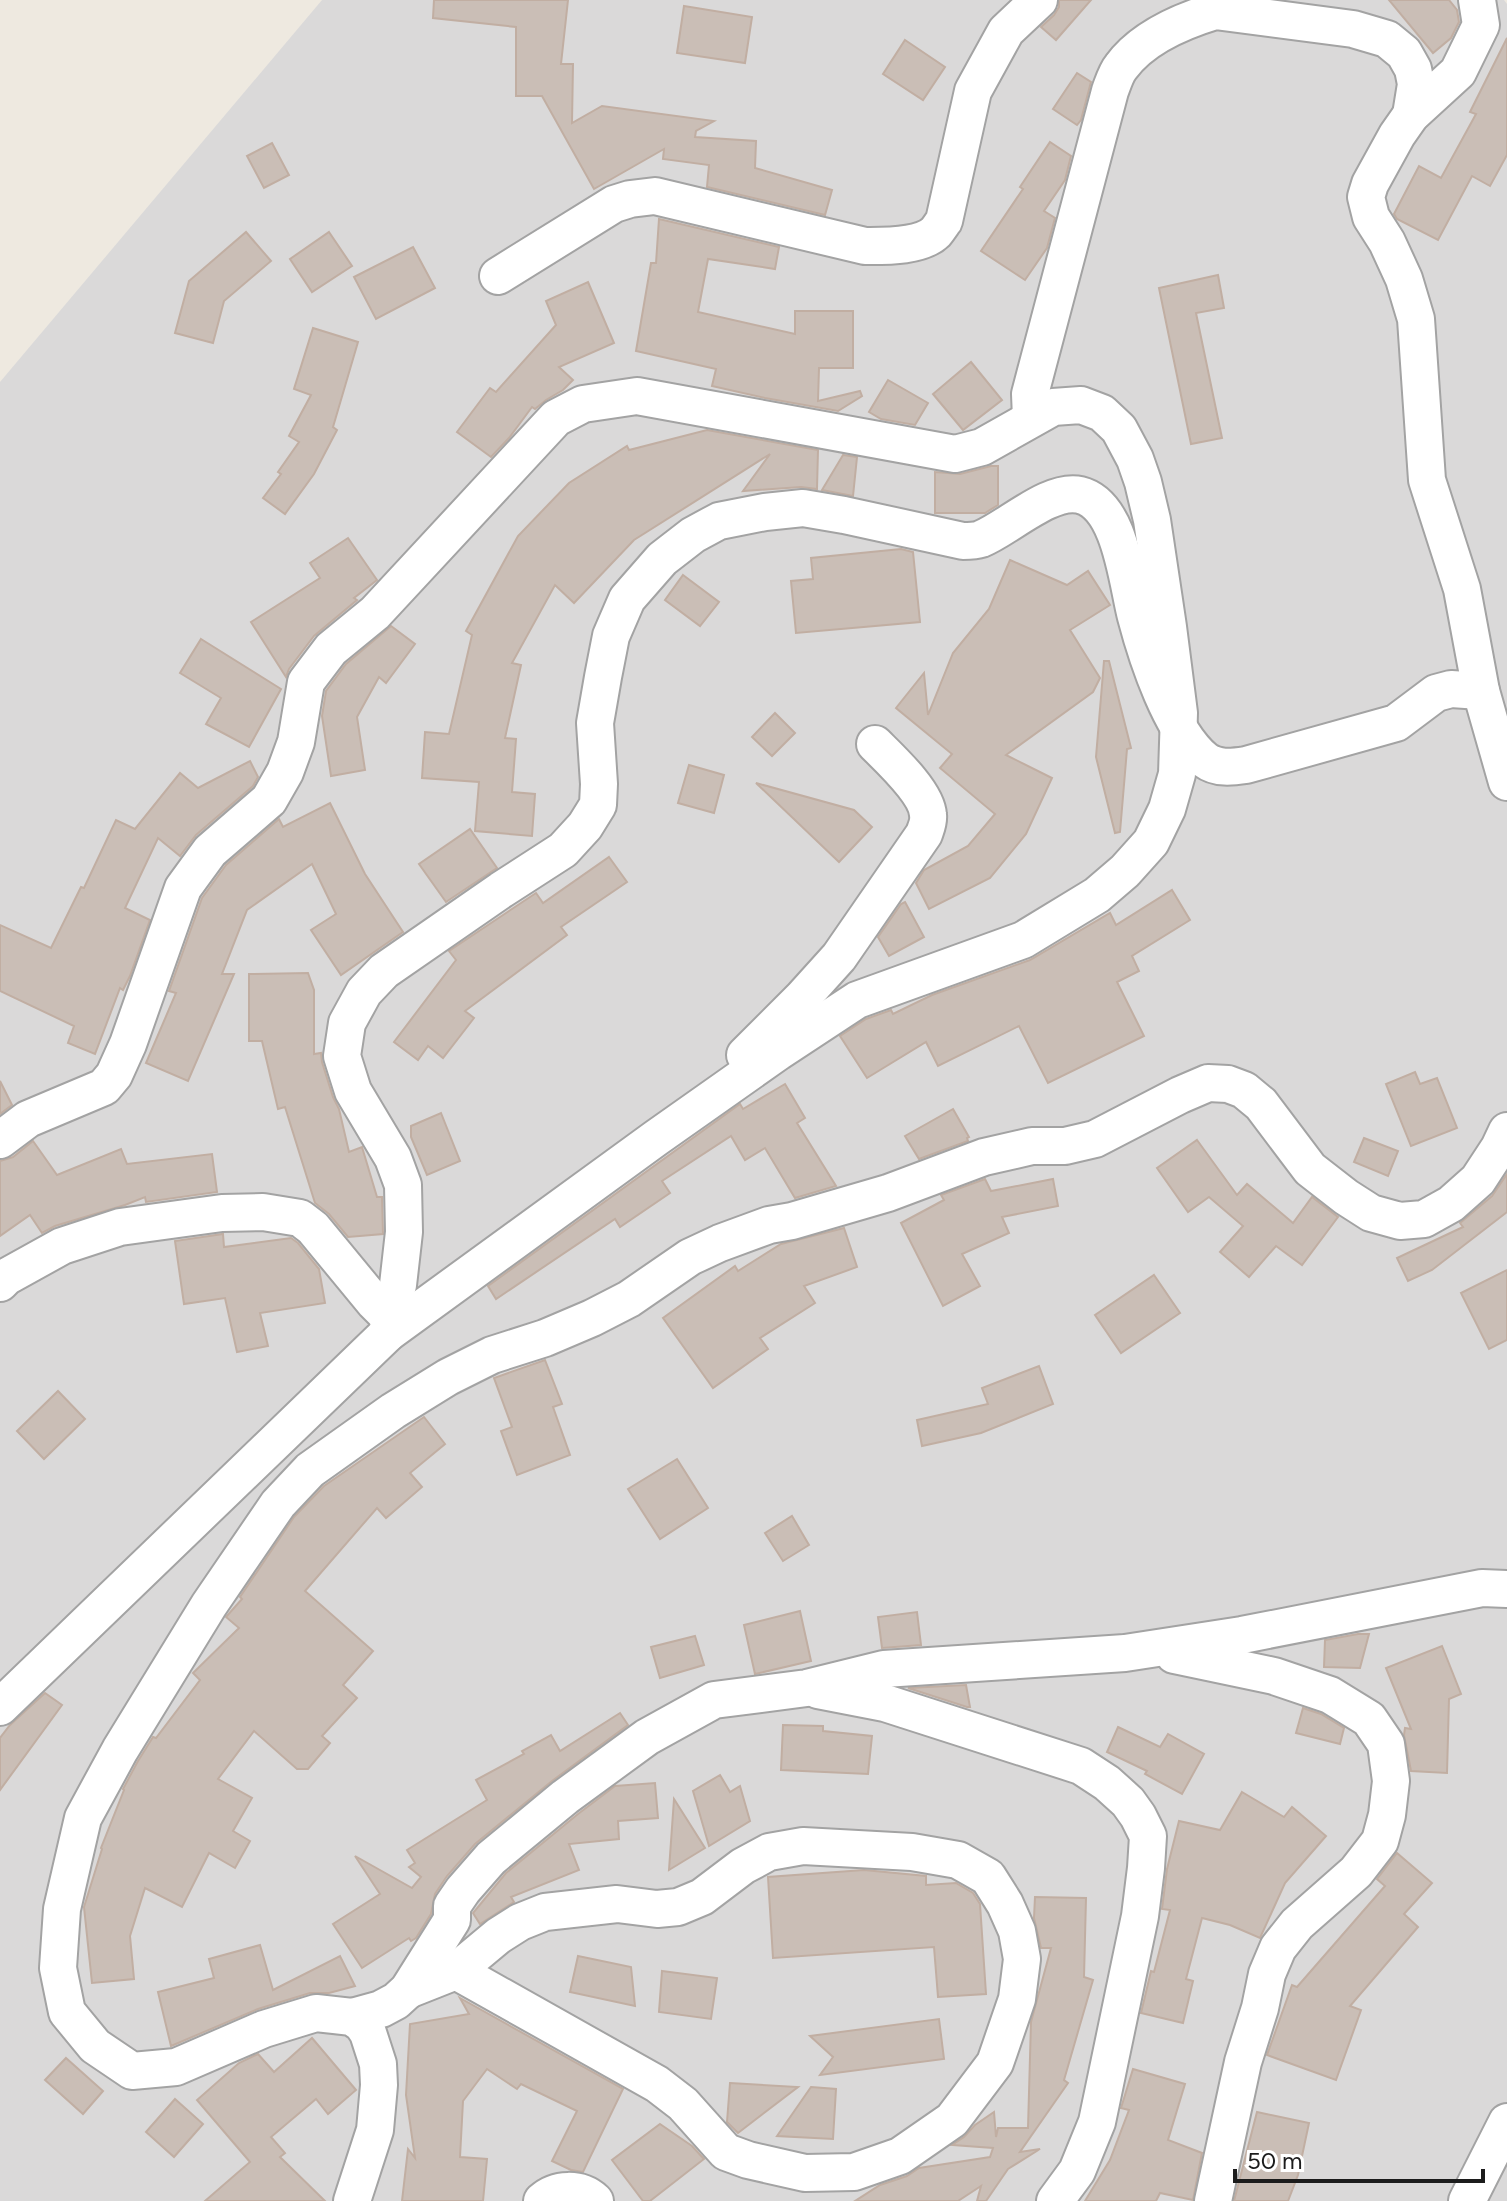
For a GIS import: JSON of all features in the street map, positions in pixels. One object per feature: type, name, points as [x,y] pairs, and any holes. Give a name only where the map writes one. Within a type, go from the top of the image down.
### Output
[{"type":"street","points":[[498,276],[614,204],[655,196],[865,246],[891,246],[922,240],[937,232],[944,221],[973,91],[1006,31],[1039,0]]},
{"type":"street","points":[[1477,0],[1481,25],[1458,72],[1411,115],[1397,135],[1370,184],[1366,206],[1404,279],[1416,319],[1427,480],[1462,589],[1481,691],[1507,782]]},
{"type":"street","points":[[1031,418],[1030,394],[1110,91],[1119,69],[1136,50],[1185,22],[1215,11],[1353,29],[1387,39],[1404,53],[1413,69],[1416,84],[1411,115]]},
{"type":"street","points":[[0,1140],[28,1119],[104,1087],[114,1075],[128,1044],[183,888],[210,851],[269,800],[285,772],[296,742],[306,682],[331,649],[375,613],[556,418],[583,404],[637,396],[955,454],[982,447],[1053,407],[1081,405],[1102,413],[1119,429],[1135,459],[1152,520],[1179,727],[1177,774],[1167,809],[1151,842],[1125,871],[1097,895],[1023,940],[857,1000],[389,1325],[0,1707]]},
{"type":"street","points":[[389,1325],[398,1285],[404,1232],[403,1185],[393,1158],[353,1091],[342,1056],[347,1023],[364,992],[384,971],[563,850],[585,826],[598,805],[595,723],[611,636],[627,599],[662,559],[693,535],[719,521],[803,508],[963,541],[978,540],[1032,509],[1064,496],[1077,494],[1095,501],[1107,516],[1118,540],[1137,621],[1166,703],[1179,727],[1206,761],[1229,768],[1396,723],[1436,693],[1451,689],[1481,691]]},
{"type":"street","points":[[656,1138],[721,1080],[839,957],[924,834],[928,811],[895,764],[875,744]]},
{"type":"street","points":[[1507,1131],[1478,1180],[1451,1204],[1424,1219],[1400,1221],[1371,1213],[1310,1169],[1261,1104],[1244,1090],[1228,1084],[1208,1083],[1095,1139],[1065,1146],[1032,1146],[984,1157],[888,1193],[769,1225],[720,1243],[690,1257],[629,1299],[592,1318],[545,1338],[492,1355],[448,1377],[393,1411],[310,1470],[278,1504],[209,1605],[120,1750],[83,1818],[62,1909],[58,1968],[67,2012],[95,2046],[132,2071],[176,2067],[264,2029],[316,2013],[352,2017],[381,2009],[408,1990],[452,1920],[452,1906],[491,1858],[565,1797],[647,1737],[714,1700],[807,1688],[884,1669],[1125,1653],[1242,1635],[1482,1588],[1507,1589]]},
{"type":"street","points":[[0,1283],[62,1246],[120,1227],[222,1213],[263,1212],[300,1218],[313,1228],[389,1325]]},
{"type":"street","points":[[1125,1653],[1183,1655],[1274,1676],[1330,1695],[1369,1719],[1386,1744],[1391,1781],[1380,1841],[1356,1872],[1297,1924],[1278,1948],[1267,1974],[1243,2062],[1213,2201]]},
{"type":"street","points":[[807,1688],[885,1703],[1081,1766],[1128,1802],[1148,1836],[1140,1916],[1097,2122],[1077,2171],[1055,2201]]},
{"type":"street","points":[[408,1990],[456,1971],[498,1936],[520,1922],[545,1912],[617,1904],[657,1909],[678,1907],[702,1897],[743,1866],[769,1852],[803,1846],[912,1852],[958,1860],[988,1877],[1017,1931],[1022,1959],[1017,1999],[995,2063],[952,2120],[900,2156],[854,2172],[805,2173],[726,2152],[683,2104],[657,2084],[456,1971]]},
{"type":"street","points":[[352,2017],[368,2033],[378,2064],[379,2085],[375,2130],[358,2193]]},
{"type":"street","points":[[1467,2201],[1507,2122]]},
{"type":"street","points":[[542,2201],[551,2194],[567,2191],[576,2191],[595,2201]]},
{"type":"shaded area","points":[[322,0],[1504,0],[1507,4],[1507,2201],[0,2201],[0,382]]},
{"type":"building","points":[[434,0],[568,0],[561,64],[573,64],[572,123],[602,106],[714,121],[696,131],[695,137],[756,141],[755,168],[832,190],[825,215],[707,187],[709,165],[663,159],[664,149],[594,189],[542,96],[516,96],[516,27],[433,18]]},
{"type":"building","points":[[1059,0],[1091,0],[1056,40],[1041,27],[1054,15]]},
{"type":"building","points":[[1389,0],[1449,0],[1457,10],[1459,22],[1451,38],[1433,53]]},
{"type":"building","points":[[684,6],[752,17],[745,63],[677,53]]},
{"type":"building","points":[[1507,38],[1507,155],[1490,186],[1472,176],[1438,240],[1397,219],[1394,214],[1419,166],[1441,178],[1476,114],[1470,112]]},
{"type":"building","points":[[905,40],[945,67],[923,100],[883,74]]},
{"type":"building","points":[[1077,73],[1091,82],[1077,125],[1053,109]]},
{"type":"building","points":[[1050,142],[1071,156],[1065,180],[1044,211],[1055,218],[1047,248],[1025,280],[981,251]]},
{"type":"building","points":[[272,143],[289,175],[264,188],[247,156]]},
{"type":"building","points":[[659,219],[779,247],[775,269],[708,259],[698,312],[795,334],[795,311],[853,311],[853,368],[819,368],[818,401],[860,391],[862,396],[838,411],[765,398],[712,386],[716,369],[636,351],[651,263],[656,263]]},
{"type":"building","points":[[246,232],[271,261],[224,301],[213,343],[175,333],[189,281]]},
{"type":"building","points":[[329,232],[352,266],[312,292],[290,259]]},
{"type":"building","points":[[413,247],[435,288],[376,319],[354,277]]},
{"type":"building","points":[[1218,275],[1224,308],[1196,313],[1222,438],[1191,444],[1159,288]]},
{"type":"building","points":[[588,282],[614,343],[559,367],[573,380],[535,409],[532,407],[491,457],[457,432],[490,388],[496,392],[556,325],[546,301]]},
{"type":"building","points":[[313,328],[358,342],[333,427],[337,430],[314,474],[285,514],[263,498],[299,442],[289,436],[311,395],[294,389]]},
{"type":"building","points":[[971,362],[1002,400],[963,430],[933,394]]},
{"type":"building","points":[[888,380],[928,403],[915,425],[881,419],[869,412]]},
{"type":"building","points":[[707,430],[818,450],[817,489],[801,487],[743,491],[770,454],[634,540],[574,603],[555,585],[512,663],[521,665],[505,738],[516,739],[512,792],[535,794],[532,836],[475,831],[479,782],[422,778],[425,732],[449,734],[472,635],[466,631],[518,536],[569,483],[627,446],[629,450]]},
{"type":"building","points":[[843,455],[857,457],[853,496],[822,490]]},
{"type":"building","points":[[998,466],[998,505],[985,513],[935,513],[935,472],[960,474]]},
{"type":"building","points":[[348,538],[377,580],[314,636],[286,677],[251,622],[320,578],[310,563]]},
{"type":"building","points":[[901,549],[913,552],[920,622],[796,633],[791,581],[813,579],[811,558]]},
{"type":"building","points":[[1010,560],[1067,585],[1088,571],[1110,605],[1070,630],[1100,678],[1093,692],[1006,755],[1052,778],[1026,834],[990,878],[929,909],[916,883],[924,870],[968,846],[995,814],[940,768],[952,754],[896,708],[924,673],[928,715],[953,653],[989,609]]},
{"type":"building","points":[[683,575],[719,602],[700,626],[665,600]]},
{"type":"building","points":[[391,626],[415,644],[386,683],[379,677],[357,717],[365,770],[331,776],[322,716],[326,691],[346,664]]},
{"type":"building","points":[[201,639],[281,689],[249,747],[206,724],[221,698],[180,673]]},
{"type":"building","points":[[1104,661],[1109,661],[1131,748],[1127,749],[1120,832],[1115,833],[1096,757]]},
{"type":"building","points":[[775,713],[795,733],[772,756],[752,737]]},
{"type":"building","points":[[250,761],[258,777],[253,786],[196,835],[180,856],[158,838],[125,908],[150,920],[130,976],[123,990],[120,988],[95,1054],[68,1043],[74,1026],[0,991],[0,925],[51,948],[116,820],[135,829],[180,773],[198,788]]},
{"type":"building","points":[[689,765],[724,775],[714,813],[678,803]]},
{"type":"building","points":[[756,783],[854,810],[872,827],[839,862]]},
{"type":"building","points":[[330,803],[365,874],[403,932],[341,975],[311,930],[336,914],[312,864],[247,910],[222,974],[234,974],[188,1081],[146,1063],[176,993],[169,991],[202,898],[226,865],[279,819],[283,827]]},
{"type":"building","points":[[470,829],[497,868],[446,902],[419,864]]},
{"type":"building","points":[[609,857],[627,882],[561,927],[567,935],[465,1011],[474,1018],[443,1058],[428,1046],[418,1060],[394,1042],[456,960],[449,951],[536,893],[543,903]]},
{"type":"building","points":[[1172,890],[1190,920],[1132,956],[1139,971],[1117,982],[1144,1036],[1048,1083],[1019,1026],[938,1066],[926,1042],[867,1078],[840,1036],[866,1019],[891,1010],[893,1014],[932,995],[1030,960],[1110,913],[1116,925]]},
{"type":"building","points":[[905,902],[924,937],[889,956],[878,937]]},
{"type":"building","points":[[308,973],[314,990],[314,1054],[321,1053],[349,1152],[362,1147],[377,1197],[382,1197],[383,1234],[348,1237],[315,1203],[285,1107],[278,1109],[262,1041],[249,1041],[249,974]]},
{"type":"building","points":[[1415,1072],[1420,1084],[1437,1078],[1457,1128],[1411,1146],[1386,1084]]},
{"type":"building","points":[[0,1081],[12,1105],[0,1114]]},
{"type":"building","points":[[785,1084],[805,1118],[797,1123],[836,1186],[795,1198],[765,1148],[745,1160],[731,1136],[662,1181],[670,1193],[620,1227],[615,1219],[496,1299],[488,1286],[740,1104],[743,1109]]},
{"type":"building","points":[[953,1109],[969,1137],[968,1141],[919,1159],[905,1136]]},
{"type":"building","points":[[441,1113],[460,1161],[427,1175],[411,1137],[411,1126]]},
{"type":"building","points":[[1364,1138],[1398,1151],[1388,1176],[1354,1162]]},
{"type":"building","points":[[1197,1140],[1237,1195],[1247,1184],[1293,1223],[1312,1197],[1338,1217],[1302,1265],[1276,1246],[1249,1277],[1220,1252],[1243,1226],[1209,1197],[1188,1212],[1157,1168]]},
{"type":"building","points":[[33,1141],[57,1175],[121,1149],[127,1164],[212,1154],[217,1192],[146,1202],[145,1197],[42,1233],[30,1215],[0,1236],[0,1161],[13,1157]]},
{"type":"building","points":[[1507,1174],[1507,1212],[1432,1270],[1408,1281],[1397,1258],[1463,1227],[1460,1223],[1492,1196]]},
{"type":"building","points":[[985,1179],[991,1191],[1053,1179],[1058,1206],[1002,1217],[1009,1233],[962,1254],[980,1286],[943,1306],[901,1223],[944,1200],[941,1195]]},
{"type":"building","points":[[844,1228],[857,1267],[804,1286],[815,1303],[760,1338],[768,1349],[713,1388],[663,1318],[735,1266],[738,1271],[781,1244]]},
{"type":"building","points":[[223,1234],[224,1247],[291,1238],[319,1269],[325,1303],[260,1313],[268,1346],[237,1352],[225,1298],[184,1304],[175,1241]]},
{"type":"building","points":[[1507,1270],[1507,1340],[1489,1349],[1461,1293]]},
{"type":"building","points":[[1154,1275],[1180,1313],[1121,1353],[1095,1315]]},
{"type":"building","points":[[545,1360],[562,1404],[553,1407],[570,1455],[517,1475],[501,1431],[512,1427],[494,1378]]},
{"type":"building","points":[[1039,1366],[1053,1404],[981,1433],[922,1446],[917,1420],[988,1404],[982,1388]]},
{"type":"building","points":[[58,1391],[85,1419],[44,1459],[17,1431]]},
{"type":"building","points":[[424,1417],[445,1444],[410,1473],[422,1487],[386,1518],[377,1508],[305,1591],[373,1651],[343,1685],[357,1698],[322,1736],[330,1743],[308,1769],[297,1769],[254,1731],[218,1779],[252,1798],[233,1831],[250,1841],[235,1868],[209,1853],[182,1907],[145,1888],[130,1936],[134,1979],[92,1983],[84,1907],[101,1848],[123,1789],[138,1761],[153,1737],[156,1738],[200,1680],[193,1673],[239,1628],[226,1617],[242,1599],[240,1597],[294,1517],[324,1486]]},
{"type":"building","points":[[677,1459],[708,1508],[660,1539],[628,1489]]},
{"type":"building","points":[[792,1516],[809,1545],[783,1561],[765,1533]]},
{"type":"building","points":[[800,1611],[811,1661],[755,1674],[744,1625]]},
{"type":"building","points":[[917,1612],[921,1645],[882,1648],[878,1617]]},
{"type":"building","points":[[1369,1634],[1360,1668],[1324,1667],[1325,1640]]},
{"type":"building","points":[[695,1636],[704,1665],[660,1678],[651,1647]]},
{"type":"building","points":[[1442,1646],[1461,1694],[1449,1699],[1447,1773],[1411,1771],[1404,1735],[1405,1728],[1411,1729],[1386,1668]]},
{"type":"building","points":[[966,1685],[970,1707],[908,1688]]},
{"type":"building","points":[[45,1693],[62,1705],[0,1790],[0,1738]]},
{"type":"building","points":[[1303,1708],[1321,1714],[1344,1728],[1340,1744],[1296,1733]]},
{"type":"building","points":[[620,1713],[628,1725],[552,1781],[475,1844],[435,1894],[431,1914],[416,1938],[411,1941],[409,1938],[362,1968],[333,1924],[380,1894],[355,1856],[412,1888],[421,1877],[409,1867],[415,1863],[407,1850],[487,1800],[476,1780],[524,1754],[522,1751],[551,1735],[560,1751]]},
{"type":"building","points":[[783,1725],[823,1726],[823,1731],[872,1736],[868,1774],[781,1770]]},
{"type":"building","points":[[1118,1727],[1160,1747],[1168,1734],[1204,1754],[1182,1794],[1145,1774],[1147,1771],[1107,1752]]},
{"type":"building","points":[[720,1775],[730,1792],[740,1786],[750,1821],[709,1846],[693,1791]]},
{"type":"building","points":[[655,1783],[658,1818],[618,1821],[619,1839],[569,1844],[579,1870],[511,1897],[514,1902],[480,1924],[473,1913],[506,1873],[578,1814],[615,1786]]},
{"type":"building","points":[[1242,1792],[1284,1817],[1292,1807],[1326,1836],[1285,1883],[1260,1938],[1230,1925],[1202,1918],[1186,1979],[1193,1981],[1183,2023],[1141,2013],[1170,1910],[1162,1909],[1167,1869],[1179,1821],[1220,1830]]},
{"type":"building","points":[[674,1799],[705,1848],[669,1870]]},
{"type":"building","points":[[1397,1853],[1432,1883],[1404,1914],[1418,1927],[1350,2006],[1361,2010],[1336,2080],[1267,2055],[1292,1985],[1297,1987],[1385,1886],[1377,1879]]},
{"type":"building","points":[[864,1870],[926,1876],[926,1885],[956,1883],[973,1893],[980,1904],[986,1994],[938,1997],[934,1947],[773,1958],[768,1877]]},
{"type":"building","points":[[1035,1897],[1086,1898],[1084,1977],[1093,1980],[1064,2080],[1068,2083],[1020,2152],[1040,2149],[1008,2169],[986,2201],[977,2201],[981,2186],[958,2201],[855,2201],[880,2185],[907,2176],[919,2168],[990,2157],[993,2148],[952,2145],[994,2112],[996,2137],[998,2128],[1028,2128],[1031,2022],[1051,1948],[1041,1948],[1034,1918]]},
{"type":"building","points":[[260,1945],[273,1990],[340,1956],[355,1986],[329,1993],[310,1993],[258,2009],[171,2046],[158,1992],[214,1978],[209,1959]]},
{"type":"building","points":[[578,1956],[631,1967],[635,2006],[570,1992]]},
{"type":"building","points":[[662,1971],[717,1978],[711,2019],[659,2012]]},
{"type":"building","points":[[460,1998],[623,2089],[583,2172],[552,2161],[577,2111],[521,2084],[517,2089],[487,2069],[463,2101],[460,2157],[487,2159],[483,2201],[402,2201],[408,2149],[415,2158],[406,2095],[410,2024],[469,2014]]},
{"type":"building","points":[[939,2019],[944,2059],[820,2075],[833,2057],[810,2036]]},
{"type":"building","points":[[312,2038],[356,2090],[328,2114],[316,2099],[271,2137],[285,2153],[280,2157],[325,2201],[205,2201],[250,2162],[197,2100],[239,2063],[258,2054],[274,2072]]},
{"type":"building","points":[[66,2058],[103,2091],[83,2114],[45,2080]]},
{"type":"building","points":[[1133,2069],[1185,2084],[1168,2140],[1202,2153],[1193,2200],[1160,2193],[1156,2201],[1085,2201],[1110,2160],[1129,2110],[1121,2108]]},
{"type":"building","points":[[730,2083],[798,2087],[738,2133],[727,2122]]},
{"type":"building","points":[[811,2087],[836,2089],[833,2139],[777,2136]]},
{"type":"building","points":[[175,2099],[203,2124],[174,2157],[146,2132]]},
{"type":"building","points":[[1257,2112],[1309,2123],[1298,2175],[1288,2201],[1234,2201]]},
{"type":"building","points":[[660,2124],[692,2146],[704,2159],[650,2201],[643,2201],[612,2160]]}]
